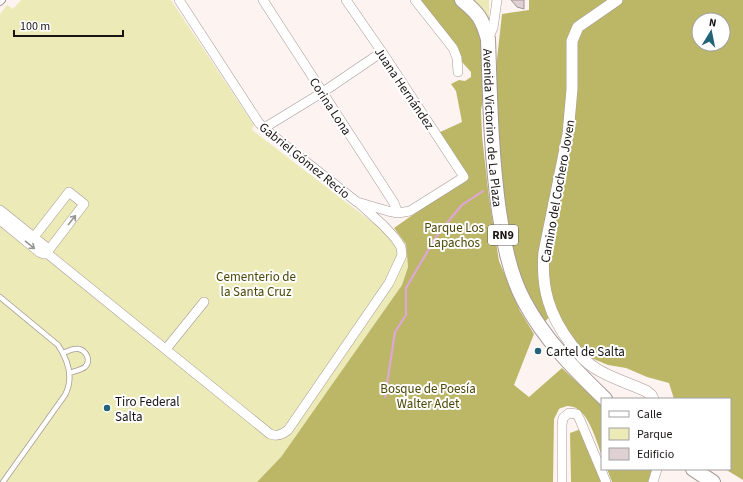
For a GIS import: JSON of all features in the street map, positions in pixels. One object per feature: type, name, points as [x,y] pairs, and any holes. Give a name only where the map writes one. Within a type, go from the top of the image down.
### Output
[{"type":"highway","name":"Avenida Victorino de La Plaza","points":[[462,0],[476,12],[484,24],[488,38],[490,131],[493,161],[504,246],[512,275],[523,300],[544,334],[556,349],[604,398]]},
{"type":"highway","points":[[682,470],[698,482]]},
{"type":"highway","points":[[695,470],[713,482]]},
{"type":"street","name":"Gabriel Gómez Recio","points":[[179,0],[255,118],[264,128],[357,202],[398,213]]},
{"type":"street","name":"Corina Lona","points":[[263,0],[394,203],[398,213]]},
{"type":"street","name":"Juana Hernández","points":[[346,0],[464,177],[410,211],[398,213]]},
{"type":"street","points":[[415,0],[453,48],[457,58],[458,72]]},
{"type":"street","points":[[488,38],[493,28],[497,0]]},
{"type":"street","name":"Camino del Cochero Joven","points":[[617,0],[578,27],[572,41],[572,89],[568,134],[544,252],[543,274],[548,301],[555,318],[564,334],[580,355],[594,368],[646,391],[652,398]]},
{"type":"street","points":[[264,128],[323,92],[382,52]]},
{"type":"street","points":[[0,220],[39,252],[44,254],[48,252],[84,204],[70,192],[34,237]]},
{"type":"street","points":[[0,210],[46,247],[48,252],[274,436],[285,433],[288,430],[389,283],[402,255],[401,248],[395,238],[357,202]]},
{"type":"street","points":[[166,349],[204,302]]},
{"type":"street","points":[[562,482],[562,425],[563,418],[569,413],[577,414],[606,482]]},
{"type":"street","points":[[653,482],[657,470]]},
{"type":"lane","points":[[0,297],[52,339],[63,353],[70,373],[69,389],[66,395],[3,482]]},
{"type":"lane","points":[[63,353],[80,349],[86,353],[88,358],[86,365],[83,368],[70,373]]},
{"type":"green space","name":"Cementerio de la Santa Cruz","points":[[21,0],[171,0],[254,125],[252,130],[389,235],[400,236],[406,244],[408,267],[402,285],[281,457],[257,482],[0,482],[0,14],[7,5],[13,9]]},
{"type":"green space","name":"Bosque de Poesía Walter Adet","points":[[419,0],[454,0],[460,3],[481,28],[485,88],[481,110],[482,136],[489,198],[499,261],[520,311],[534,334],[514,385],[529,397],[562,368],[601,405],[601,453],[586,418],[575,408],[568,406],[559,409],[554,419],[553,482],[257,482],[281,457],[402,285],[408,267],[406,244],[394,228],[467,177],[438,133],[462,122],[456,91],[451,84],[459,80],[465,81],[471,77],[471,72],[462,62],[458,48]]},
{"type":"green space","points":[[474,0],[489,0],[489,23],[476,2]]},
{"type":"green space","points":[[529,0],[743,0],[743,480],[727,470],[731,470],[731,398],[674,398],[669,383],[647,377],[626,368],[608,365],[584,355],[552,315],[543,323],[530,299],[513,260],[500,185],[495,77],[502,14],[529,10]]},
{"type":"green space","points":[[581,429],[603,482],[571,482],[570,433]]},
{"type":"green space","points":[[607,470],[652,470],[648,482],[612,482]]},
{"type":"building","points":[[511,0],[524,0],[524,9],[517,7]]},
{"type":"waterway","points":[[385,397],[395,332],[406,315],[406,288],[436,237],[451,218],[462,205],[483,191]]},
{"type":"place","name":"Cartel de Salta","points":[[538,351]]},
{"type":"place","name":"Tiro Federal Salta","points":[[107,408]]},
{"type":"park label","name":"Parque Los Lapachos","points":[[454,234]]}]
